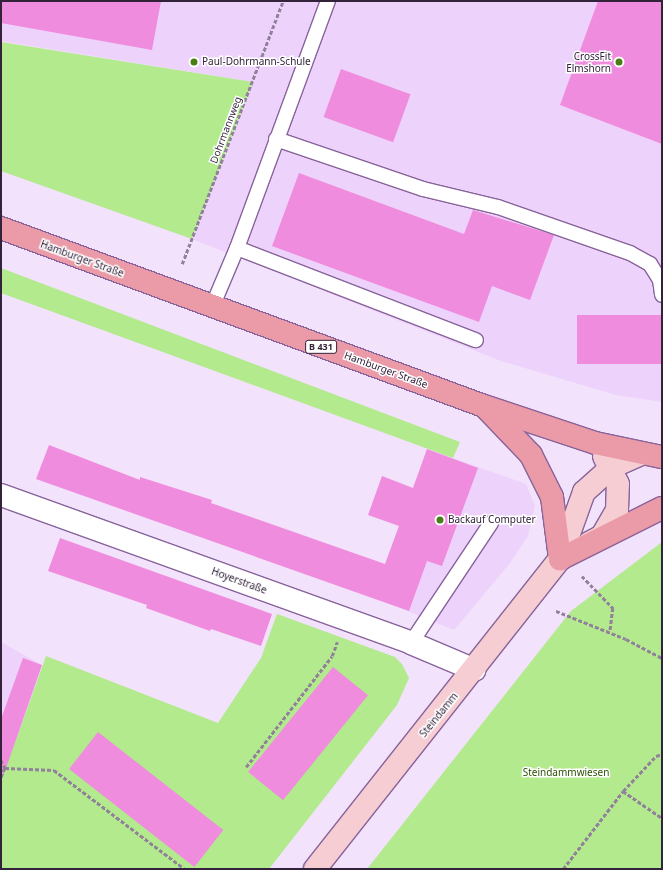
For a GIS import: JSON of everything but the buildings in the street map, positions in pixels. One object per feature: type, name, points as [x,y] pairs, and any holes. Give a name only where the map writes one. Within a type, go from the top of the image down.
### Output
[{"type":"main road","name":"Hamburger Straße","points":[[1,228],[484,406],[595,443],[652,456]]},
{"type":"main road","points":[[484,406],[531,455],[552,497],[560,559],[662,508]]},
{"type":"street","name":"Steindamm","points":[[560,559],[602,536],[616,510],[618,484],[612,467],[595,443]]},
{"type":"street","name":"Steindamm","points":[[315,869],[475,670],[560,559],[584,492],[612,467],[652,456]]},
{"type":"street","name":"Hoyerstraße","points":[[1,495],[411,643],[475,670]]},
{"type":"lane","points":[[212,307],[237,248],[328,1]]},
{"type":"lane","points":[[276,139],[422,189],[498,207],[630,253],[650,264],[660,280],[662,295]]},
{"type":"lane","points":[[237,248],[476,340]]},
{"type":"lane","points":[[411,643],[491,524]]},
{"type":"path","name":"Dohrmannweg","points":[[182,264],[283,1]]},
{"type":"path","points":[[589,582],[613,608],[610,632]]},
{"type":"path","points":[[556,611],[610,632],[662,658]]},
{"type":"path","points":[[246,767],[332,656],[345,619]]},
{"type":"path","points":[[562,869],[623,791],[656,756],[662,754]]},
{"type":"path","points":[[1,760],[5,768],[1,778]]},
{"type":"path","points":[[5,768],[54,770],[185,869]]},
{"type":"path","points":[[623,791],[662,818]]},
{"type":"shaded area","points":[[1,1],[662,1],[662,402],[616,395],[501,361],[192,239],[253,82],[1,41]]},
{"type":"shaded area","points":[[427,449],[526,484],[535,506],[528,536],[510,563],[454,630],[373,597]]},
{"type":"shaded area","points":[[1,642],[42,665],[16,741],[1,735]]},
{"type":"green space","points":[[1,42],[253,82],[192,239],[1,171]]},
{"type":"green space","points":[[1,268],[460,442],[453,458],[1,293]]},
{"type":"green space","name":"Steindammwiesen","points":[[662,542],[662,869],[367,869],[571,611]]},
{"type":"green space","points":[[277,614],[395,657],[402,664],[409,678],[397,705],[269,869],[1,869],[1,735],[16,740],[46,656],[218,723],[261,658]]},
{"type":"place","name":"Paul-Dohrmann-Schule","points":[[194,62]]},
{"type":"place","name":"CrossFit Elmshorn","points":[[619,62]]},
{"type":"place","name":"Backauf Computer","points":[[440,520]]}]
